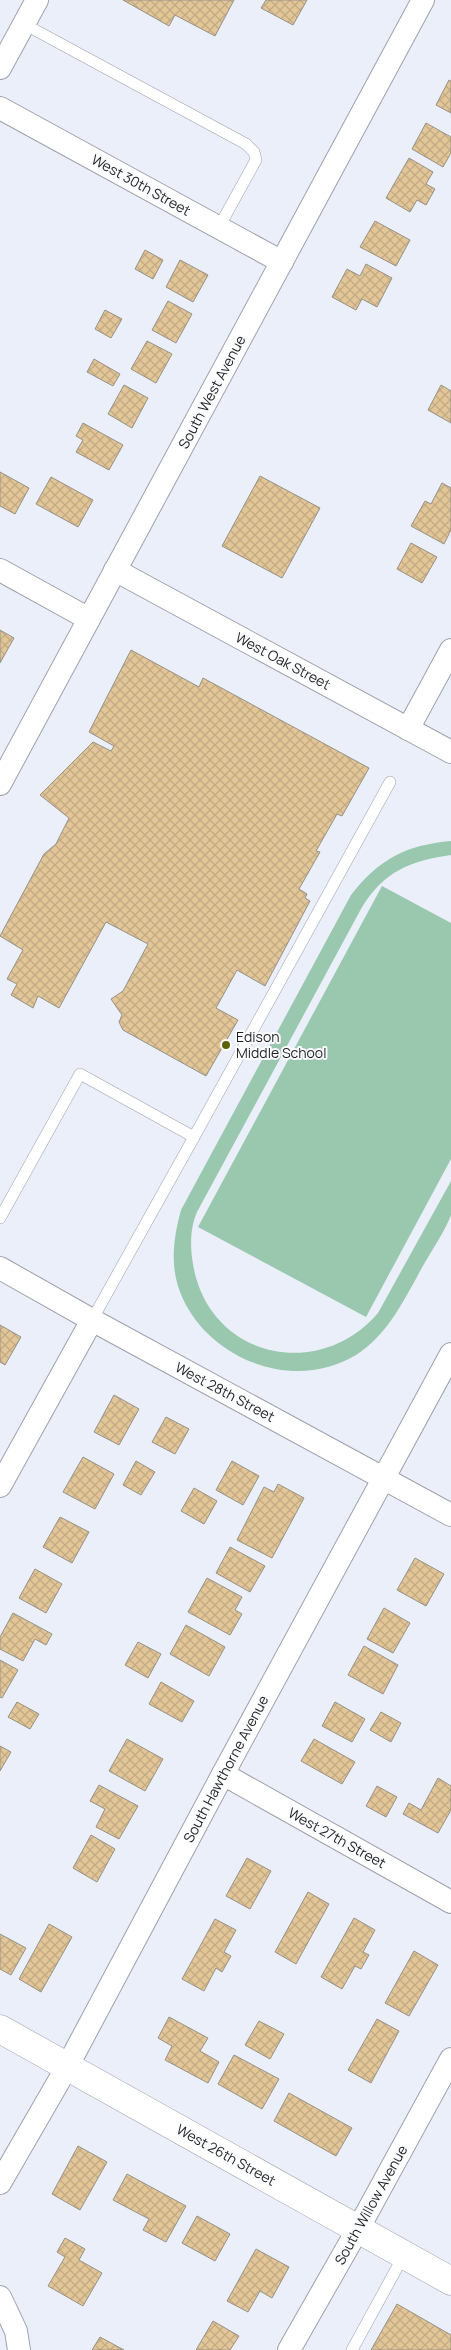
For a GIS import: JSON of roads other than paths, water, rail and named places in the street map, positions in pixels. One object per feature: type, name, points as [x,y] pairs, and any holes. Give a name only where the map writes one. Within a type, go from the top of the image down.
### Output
[{"type":"main road","name":"West 26th Street","points":[[0,2029],[451,2281]]},
{"type":"street","points":[[0,68],[37,0]]},
{"type":"street","name":"South West Avenue","points":[[0,784],[424,0]]},
{"type":"street","name":"West 30th Street","points":[[0,108],[282,262]]},
{"type":"street","points":[[0,570],[89,619]]},
{"type":"street","name":"West Oak Street","points":[[115,570],[451,752]]},
{"type":"street","points":[[408,729],[451,650]]},
{"type":"street","name":"West 28th Street","points":[[0,1268],[451,1515]]},
{"type":"street","points":[[0,1486],[92,1320]]},
{"type":"street","name":"South Hawthorne Avenue","points":[[0,2182],[68,2067],[223,1774],[451,1354]]},
{"type":"street","name":"West 27th Street","points":[[223,1774],[451,1902]]},
{"type":"street","name":"South Willow Avenue","points":[[289,2350],[451,2059]]},
{"type":"street","points":[[0,2297],[16,2331],[19,2350]]},
{"type":"lane","points":[[24,24],[246,144],[254,152],[256,160],[219,227]]},
{"type":"lane","points":[[92,1320],[390,782]]},
{"type":"lane","points":[[0,1218],[80,1074],[194,1137]]},
{"type":"lane","points":[[352,2350],[404,2255]]},
{"type":"place","name":"Edison Middle School","points":[[226,1045]]}]
